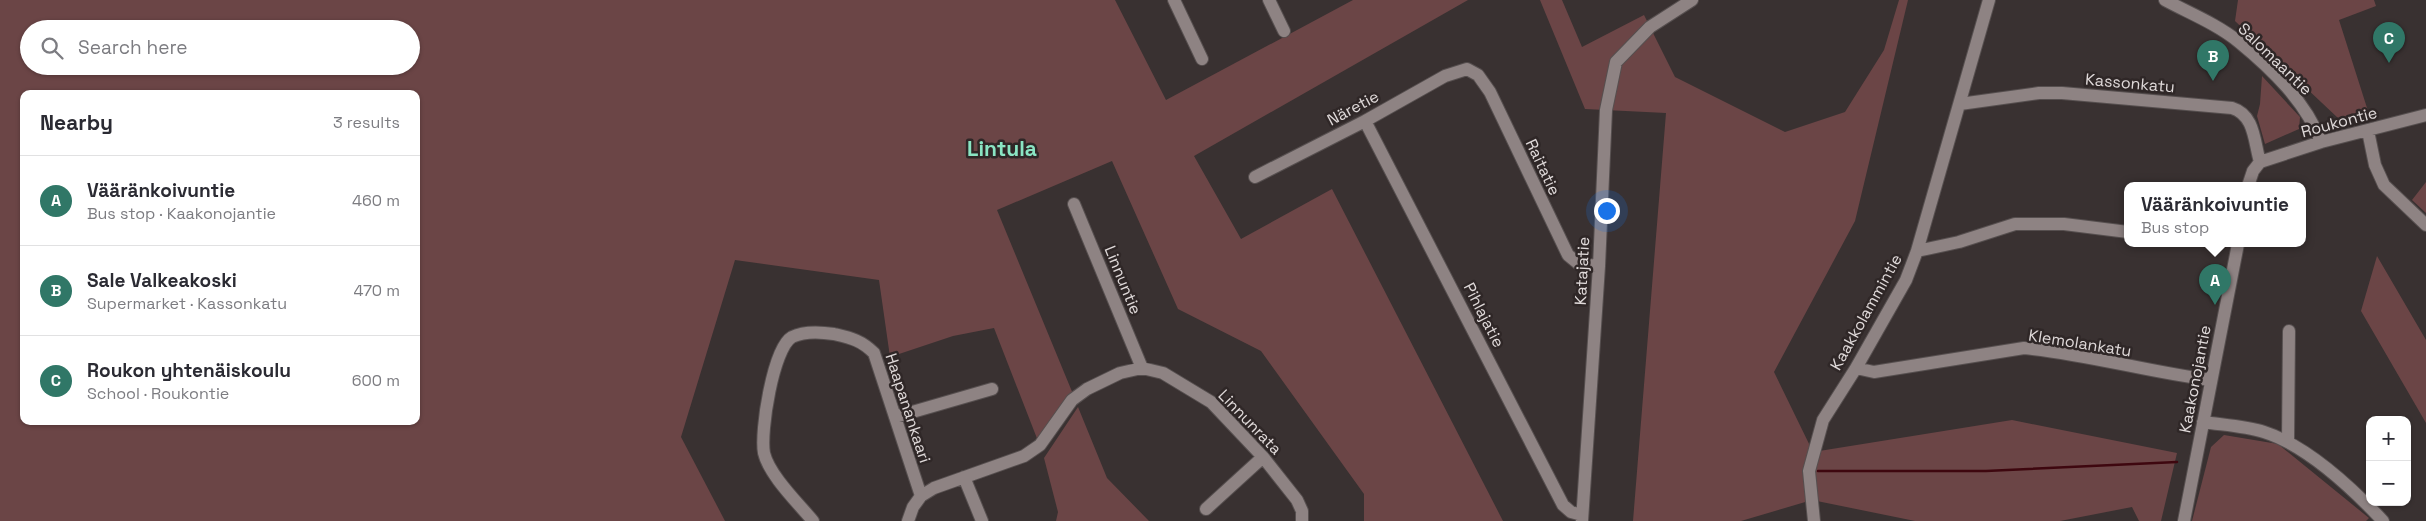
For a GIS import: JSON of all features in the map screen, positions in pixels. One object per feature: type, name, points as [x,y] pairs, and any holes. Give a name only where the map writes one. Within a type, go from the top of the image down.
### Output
[{"type":"street","points":[[1174,0],[1202,59]]},
{"type":"street","points":[[1269,0],[1284,31]]},
{"type":"street","name":"Katajatie","points":[[1582,518],[1599,266],[1604,125],[1616,62],[1650,27],[1692,0]]},
{"type":"street","name":"Kaakkolammintie","points":[[1814,521],[1809,471],[1822,420],[1856,368],[1906,280],[1917,251],[1989,0]]},
{"type":"street","name":"Salomaantie","points":[[2164,0],[2238,42],[2298,99],[2315,126],[2321,142]]},
{"type":"street","name":"Raitatie","points":[[1467,69],[1478,75],[1490,92],[1568,255],[1579,264],[1599,266]]},
{"type":"street","name":"Näretie","points":[[1255,177],[1365,121],[1445,76],[1467,69]]},
{"type":"street","name":"Kassonkatu","points":[[1960,104],[2039,93],[2062,93],[2232,108],[2242,111],[2248,118],[2260,162]]},
{"type":"street","name":"Roukontie","points":[[2260,162],[2321,142],[2426,115]]},
{"type":"street","name":"Pihlajatie","points":[[1365,121],[1563,505],[1582,518]]},
{"type":"street","points":[[2368,131],[2376,165],[2384,185],[2426,225]]},
{"type":"street","points":[[2249,182],[2253,171],[2260,162]]},
{"type":"street","name":"Linnuntie","points":[[1074,204],[1142,368]]},
{"type":"street","points":[[1917,251],[1959,242],[2015,224],[2064,224],[2124,232]]},
{"type":"street","name":"Kaakonojantie","points":[[2184,521],[2211,380],[2233,247]]},
{"type":"street","points":[[2288,442],[2289,331]]},
{"type":"street","name":"Haapanankaari","points":[[813,521],[772,470],[764,455],[762,436],[770,394],[783,347],[792,338],[808,332],[830,334],[864,342],[874,353],[921,496]]},
{"type":"street","name":"Klemolankatu","points":[[1856,368],[1874,372],[2024,348],[2049,351],[2164,374],[2211,380]]},
{"type":"street","name":"Linnunrata","points":[[921,496],[934,488],[1024,456],[1040,445],[1072,400],[1120,373],[1142,368],[1163,373],[1211,402],[1263,457],[1297,500],[1302,511],[1302,521]]},
{"type":"street","points":[[895,417],[992,389]]},
{"type":"street","points":[[2203,422],[2262,432],[2288,442],[2360,497],[2384,521]]},
{"type":"street","points":[[1206,509],[1263,457]]},
{"type":"street","points":[[964,477],[982,521]]},
{"type":"street","points":[[908,521],[913,507],[921,496]]},
{"type":"shaded area","points":[[0,0],[1115,0],[1166,100],[1353,0],[1468,0],[1194,156],[1241,239],[1332,189],[1503,521],[1364,521],[1364,494],[1261,351],[1178,309],[1112,161],[997,210],[1073,394],[1038,441],[994,328],[953,336],[890,357],[879,280],[735,260],[681,437],[725,521],[0,521]]},
{"type":"shaded area","points":[[1540,0],[1562,0],[1582,47],[1644,15],[1675,77],[1785,132],[1845,112],[1884,50],[1899,0],[1908,0],[1855,221],[1774,372],[1813,452],[2012,420],[2177,453],[2161,521],[2139,521],[2132,507],[2060,521],[1915,521],[1812,500],[1741,521],[1633,521],[1666,113],[1585,109]]},
{"type":"shaded area","points":[[2238,0],[2374,0],[2376,6],[2339,20],[2368,111],[2339,119],[2235,21]]},
{"type":"shaded area","points":[[2262,76],[2300,117],[2299,129],[2265,144],[2257,116]]},
{"type":"shaded area","points":[[2426,182],[2426,213],[2412,200]]},
{"type":"shaded area","points":[[2377,256],[2426,340],[2426,423],[2361,311]]},
{"type":"shaded area","points":[[1078,407],[1107,478],[1149,521],[1056,521],[1058,512],[1044,458]]},
{"type":"shaded area","points":[[2224,435],[2278,444],[2369,518],[2366,521],[2192,521],[2211,447]]},
{"type":"waterway","points":[[1818,471],[1986,471],[2177,462]]},
{"type":"place","name":"Roukon yhtenäiskoulu","points":[[2389,63]]},
{"type":"place","name":"Sale Valkeakoski","points":[[2213,81]]},
{"type":"place","name":"Vääränkoivuntie","points":[[2215,305]]},
{"type":"district","name":"Lintula","points":[[1002,148]]}]
